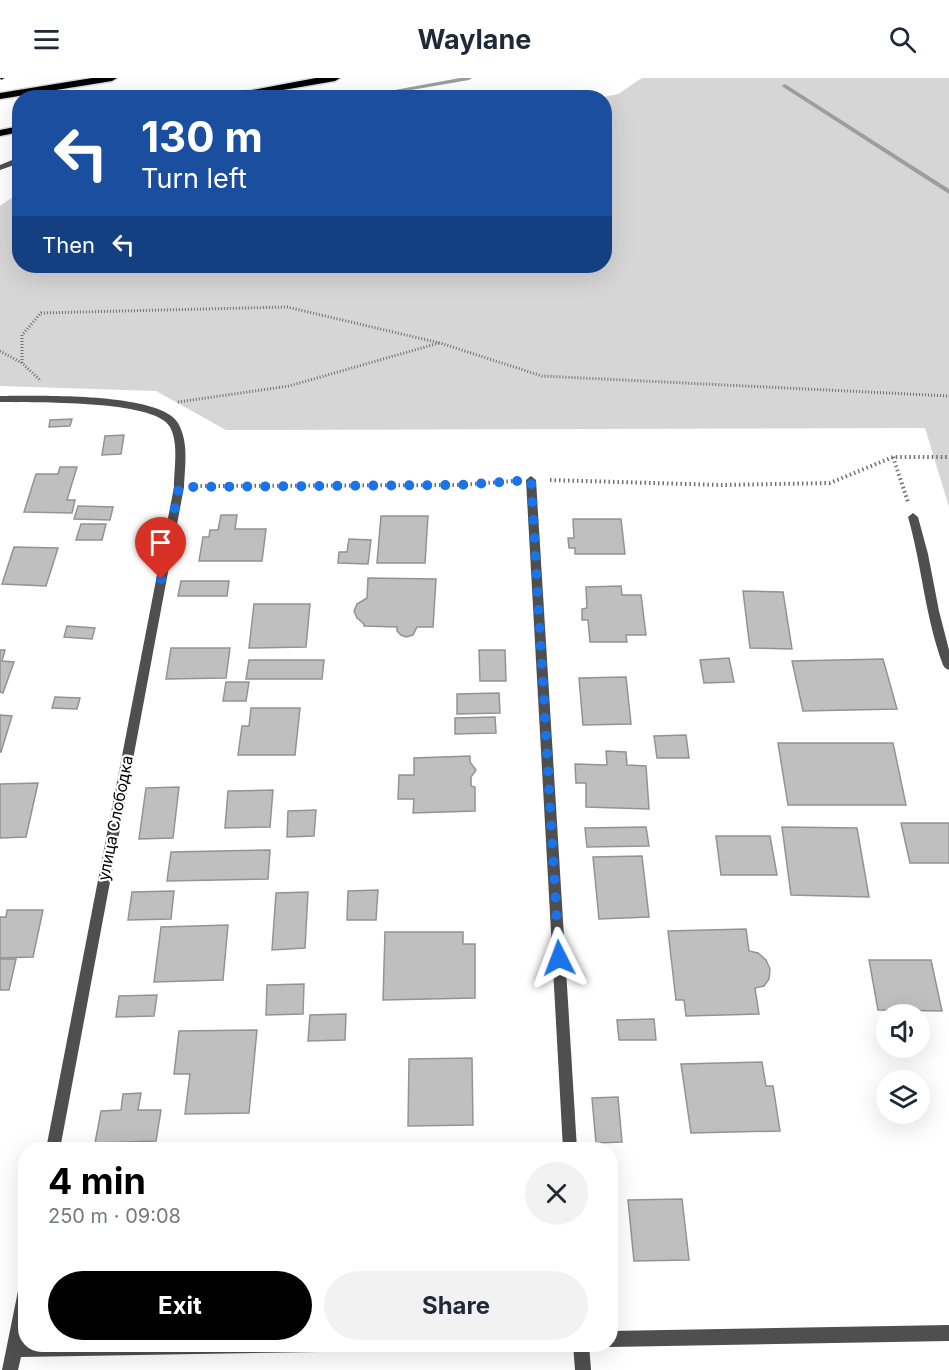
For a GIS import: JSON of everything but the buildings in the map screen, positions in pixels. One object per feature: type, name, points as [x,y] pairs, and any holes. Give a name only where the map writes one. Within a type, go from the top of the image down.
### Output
[{"type":"highway","points":[[37,90],[112,78]]},
{"type":"highway","points":[[263,90],[335,78]]},
{"type":"street","points":[[0,399],[115,402],[146,407]]},
{"type":"street","name":"улица Слободка","points":[[53,1142],[179,487],[179,443],[173,422],[161,412],[146,407]]},
{"type":"street","points":[[531,480],[570,1142]]},
{"type":"street","points":[[913,517],[922,544],[941,647],[949,665]]},
{"type":"street","points":[[10,1370],[18,1333]]},
{"type":"street","points":[[618,1339],[949,1333]]},
{"type":"street","points":[[582,1352],[583,1370]]},
{"type":"path","points":[[22,363],[22,335],[41,314],[287,307],[440,343],[542,376],[949,396]]},
{"type":"path","points":[[146,407],[289,386],[440,343]]},
{"type":"path","points":[[0,351],[22,363],[44,384],[72,401]]},
{"type":"path","points":[[179,487],[460,485],[531,480],[722,484],[830,483],[894,457],[949,457]]},
{"type":"path","points":[[894,457],[913,517]]},
{"type":"shaded area","points":[[642,78],[949,78],[949,507],[925,428],[226,430],[156,391],[0,386],[0,206],[12,198],[12,273],[612,273],[612,95],[618,94]]},
{"type":"waterway","points":[[399,90],[469,78]]},
{"type":"waterway","points":[[785,86],[949,192]]},
{"type":"route","points":[[161,579],[179,487],[460,485],[531,480],[559,958]]}]
